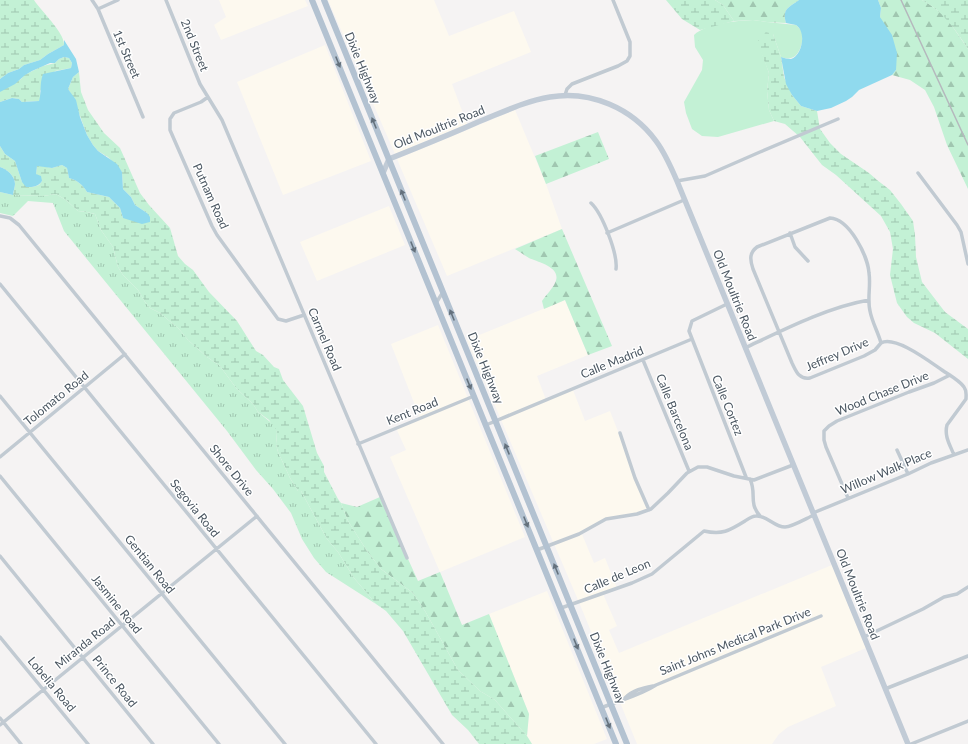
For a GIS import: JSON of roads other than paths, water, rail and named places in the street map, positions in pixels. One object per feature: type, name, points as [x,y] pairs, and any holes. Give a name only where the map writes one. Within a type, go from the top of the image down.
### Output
[{"type":"main road","points":[[312,0],[616,744]]},
{"type":"main road","name":"Dixie Highway","points":[[324,0],[627,744]]},
{"type":"main road","name":"Old Moultrie Road","points":[[383,173],[389,159],[527,102],[549,97],[565,95],[586,97],[600,101],[615,106],[644,127],[663,151],[677,181],[908,744]]},
{"type":"street","name":"1st Street","points":[[92,0],[98,9],[143,117]]},
{"type":"street","points":[[98,9],[118,0]]},
{"type":"street","name":"2nd Street","points":[[166,0],[200,84],[208,97]]},
{"type":"street","points":[[565,95],[567,89],[572,84],[627,62],[630,56],[630,42],[613,0]]},
{"type":"street","points":[[330,42],[339,38]]},
{"type":"street","name":"Carmel Road","points":[[208,97],[216,108],[225,128],[407,558]]},
{"type":"street","name":"Putnam Road","points":[[208,97],[201,102],[174,113],[170,123],[170,130],[207,217],[217,235],[278,319],[280,321],[286,321],[304,315]]},
{"type":"street","points":[[677,181],[705,176],[719,171],[838,119]]},
{"type":"street","points":[[918,173],[961,232],[968,264]]},
{"type":"street","points":[[607,234],[684,200]]},
{"type":"street","points":[[591,203],[598,210],[616,253],[616,269]]},
{"type":"street","name":"Shore Drive","points":[[0,216],[10,218],[19,225],[443,744]]},
{"type":"street","points":[[780,332],[753,269],[750,258],[752,251],[757,247],[790,233],[830,218],[836,219],[853,234],[868,264],[870,280],[870,311],[881,343],[888,341],[911,350],[950,375],[962,384],[966,390],[964,402],[950,421],[946,430],[947,440],[954,455]]},
{"type":"street","points":[[790,233],[795,247],[808,261]]},
{"type":"street","name":"Segovia Road","points":[[0,284],[376,744]]},
{"type":"street","points":[[436,303],[443,292]]},
{"type":"street","points":[[745,348],[842,306],[869,300]]},
{"type":"street","points":[[692,340],[689,331],[692,321],[727,304]]},
{"type":"street","name":"Jeffrey Drive","points":[[780,332],[796,372],[804,379],[810,378],[864,356],[875,350],[881,343]]},
{"type":"street","name":"Calle Madrid","points":[[486,424],[692,340]]},
{"type":"street","name":"Calle Cortez","points":[[692,340],[748,478]]},
{"type":"street","name":"Tolomato Road","points":[[0,457],[124,354]]},
{"type":"street","name":"Calle Barcelona","points":[[644,360],[689,471]]},
{"type":"street","name":"Wood Chase Drive","points":[[848,498],[826,447],[823,436],[824,431],[829,426],[837,422],[934,383],[950,375]]},
{"type":"street","name":"Gentian Road","points":[[0,396],[285,744]]},
{"type":"street","name":"Kent Road","points":[[358,444],[474,396]]},
{"type":"street","points":[[620,433],[630,464],[649,510]]},
{"type":"street","points":[[897,450],[908,474]]},
{"type":"street","name":"Willow Walk Place","points":[[813,514],[931,463],[968,450]]},
{"type":"street","points":[[537,550],[579,534],[606,519],[616,516],[633,515],[649,510],[660,501],[689,471],[700,466],[734,476],[756,479],[793,465]]},
{"type":"street","name":"Jasmine Road","points":[[0,476],[219,744]]},
{"type":"street","points":[[748,478],[753,488],[753,506],[760,516],[778,525],[786,527],[813,514]]},
{"type":"street","name":"Miranda Road","points":[[0,725],[257,516]]},
{"type":"street","name":"Calle de Leon","points":[[561,608],[632,583],[652,574],[704,531],[714,533],[725,532],[753,516],[760,516]]},
{"type":"street","name":"Prince Road","points":[[0,556],[153,744]]},
{"type":"street","points":[[864,637],[923,609],[944,597],[957,594],[968,588]]},
{"type":"street","name":"Saint Johns Medical Park Drive","points":[[601,708],[625,698],[644,693],[656,685],[821,616]]},
{"type":"street","name":"Lobelia Road","points":[[0,637],[88,744]]},
{"type":"street","points":[[885,689],[968,656]]},
{"type":"street","points":[[0,718],[21,744]]},
{"type":"street","points":[[911,744],[968,721]]},
{"type":"water","points":[[799,0],[878,0],[881,8],[880,17],[892,35],[897,53],[896,70],[892,75],[859,90],[846,101],[831,108],[817,111],[801,106],[792,95],[786,84],[781,57],[791,59],[795,57],[802,44],[799,28],[796,25],[786,23],[785,18],[785,12],[787,9]]},
{"type":"water","points":[[64,40],[76,59],[79,72],[73,77],[68,89],[76,100],[80,117],[87,135],[98,151],[117,164],[122,172],[123,189],[131,197],[135,205],[147,213],[150,217],[150,222],[142,224],[123,218],[120,208],[109,197],[87,192],[80,183],[69,178],[67,168],[62,165],[52,168],[37,166],[36,174],[41,176],[42,181],[35,186],[26,187],[22,182],[15,161],[5,154],[0,146],[0,102],[12,98],[19,99],[22,102],[39,101],[43,74],[71,68],[72,63],[69,58],[64,57],[59,59],[55,63],[50,63],[32,71],[15,84],[0,92],[0,79],[24,65],[40,60],[64,45]]},
{"type":"water","points":[[0,167],[8,171],[14,178],[15,184],[13,195],[0,192]]},
{"type":"railway","points":[[901,0],[968,145]]}]
